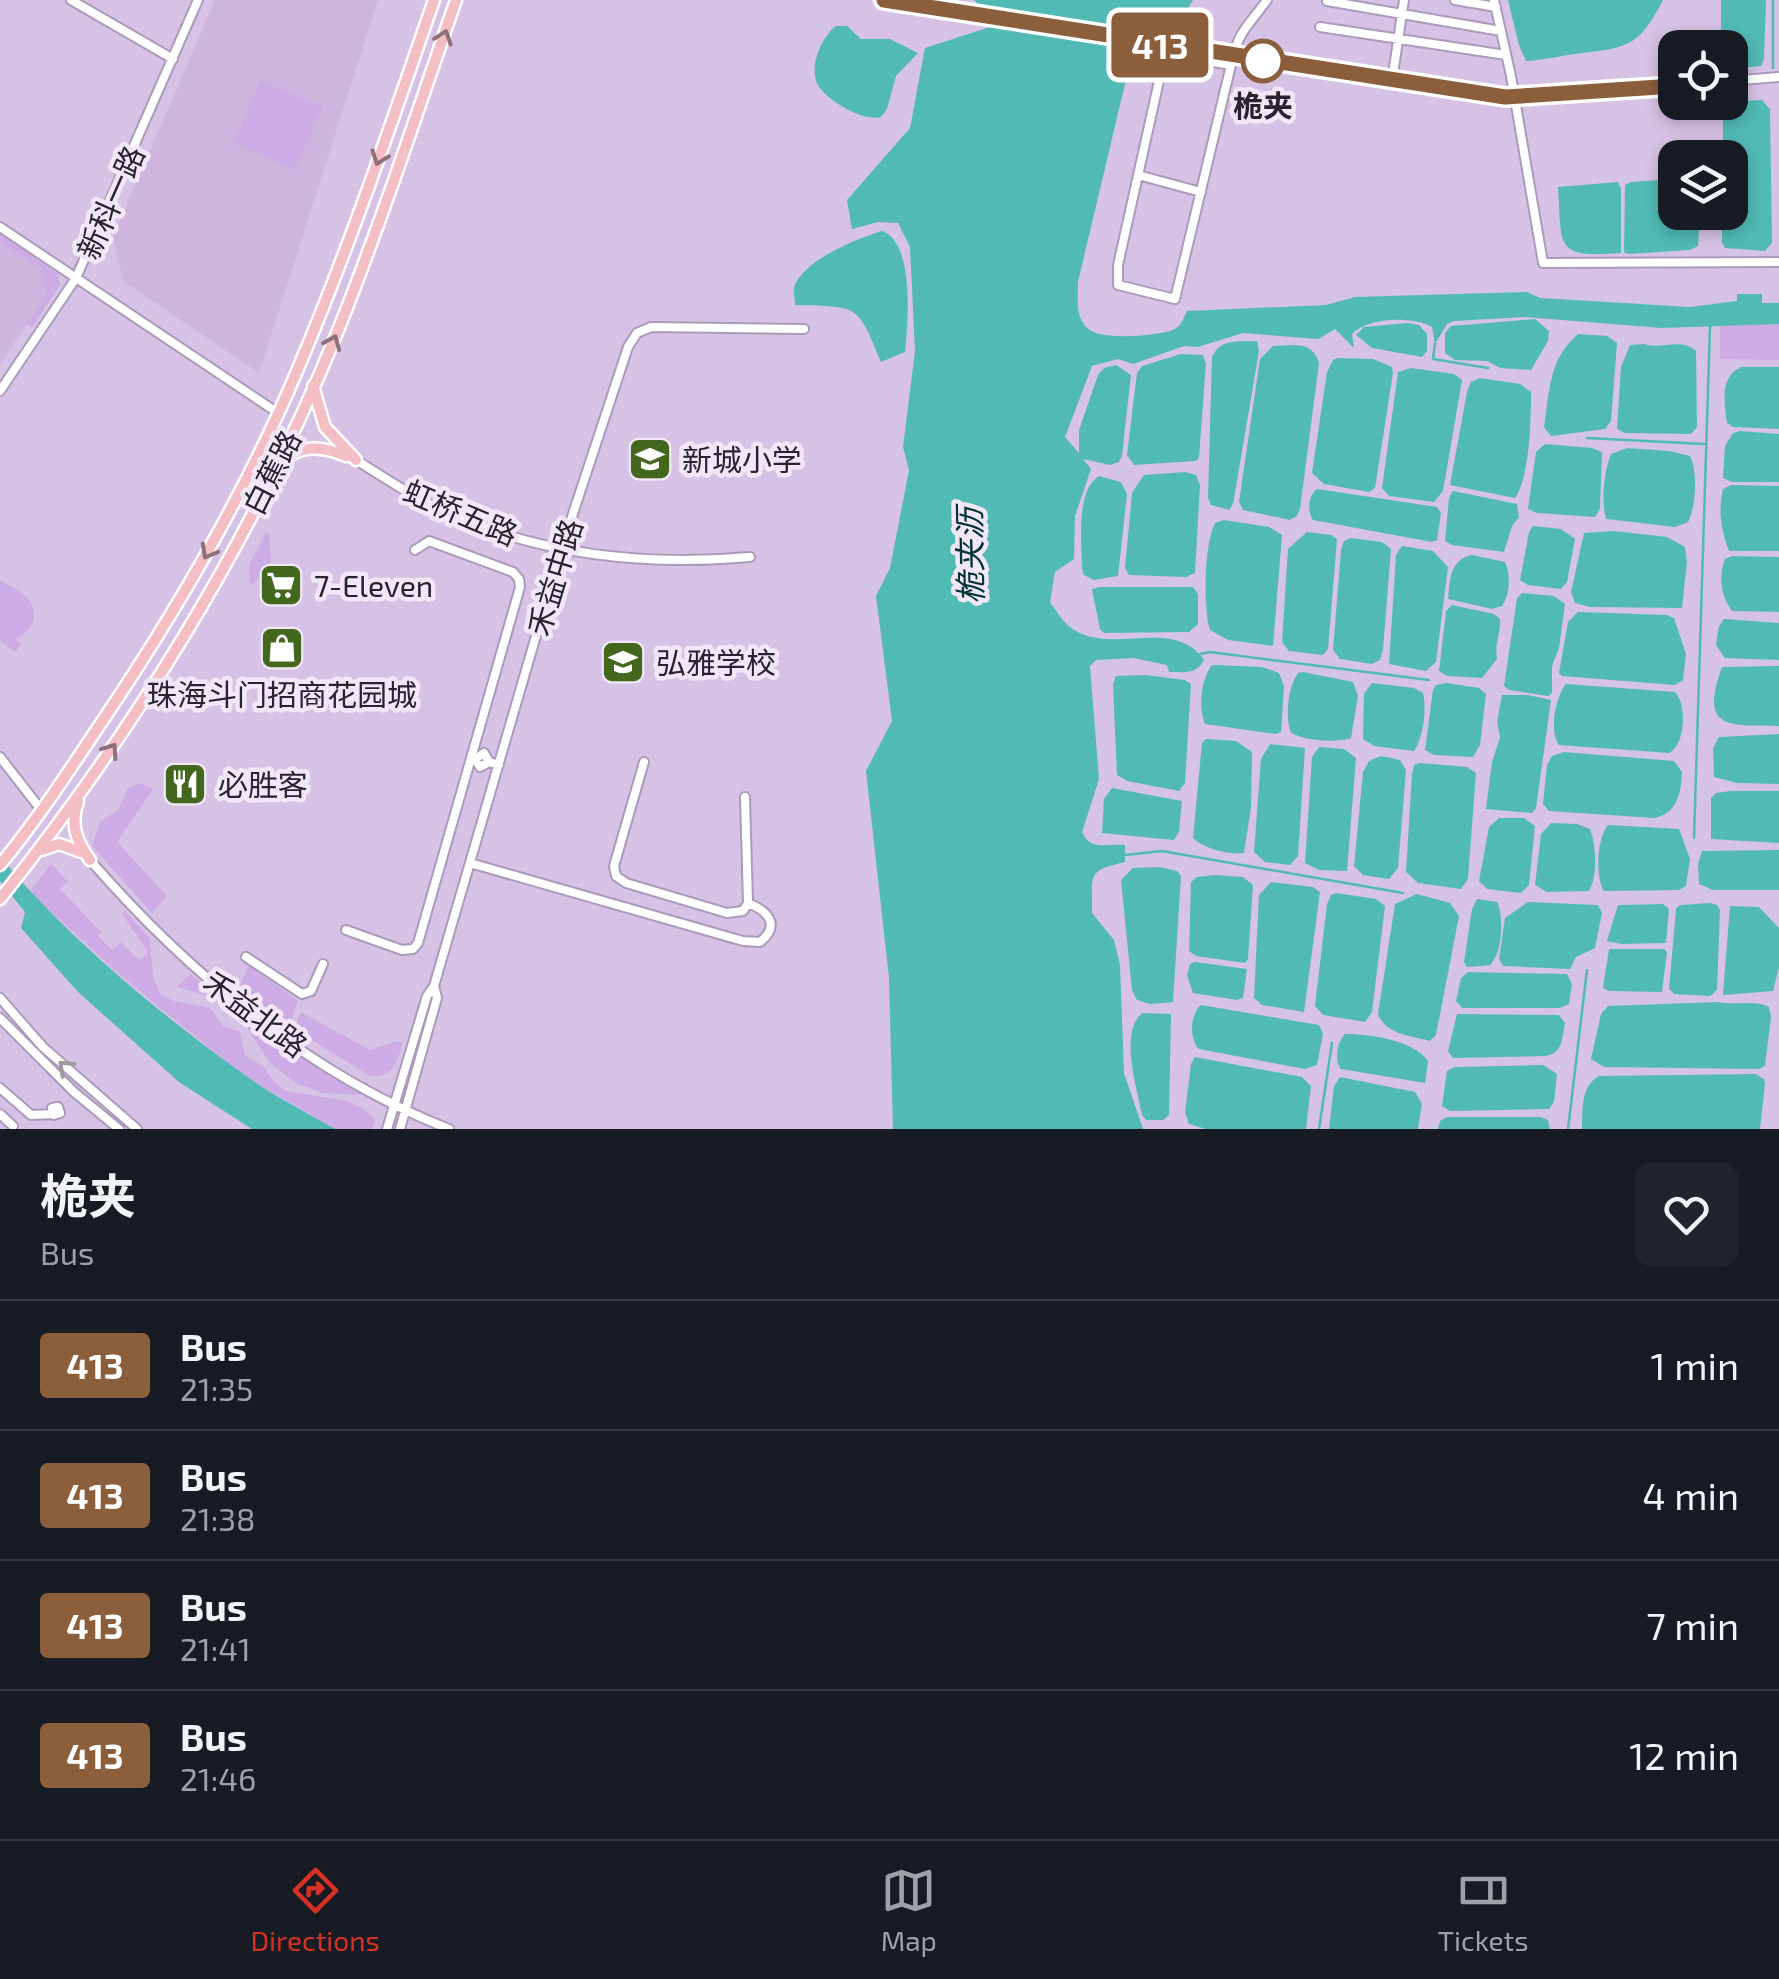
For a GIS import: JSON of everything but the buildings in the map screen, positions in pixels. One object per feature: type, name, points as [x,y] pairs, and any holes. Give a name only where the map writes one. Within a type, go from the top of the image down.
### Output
[{"type":"main road","name":"白蕉路","points":[[0,866],[166,628],[224,525],[278,413],[347,248],[434,0]]},
{"type":"main road","name":"白蕉路","points":[[0,899],[130,723],[189,626],[278,462],[377,229],[456,0]]},
{"type":"main road","points":[[313,386],[325,427],[356,460]]},
{"type":"main road","points":[[278,462],[300,449],[315,447],[356,460]]},
{"type":"main road","points":[[84,790],[73,824],[78,842],[90,860]]},
{"type":"main road","points":[[33,857],[44,848],[59,844],[75,848],[90,860]]},
{"type":"street","points":[[71,0],[173,59]]},
{"type":"street","name":"新科一路","points":[[0,391],[76,278],[198,0]]},
{"type":"street","points":[[884,0],[1194,50],[1232,60]]},
{"type":"street","points":[[1267,0],[1238,36],[1232,60],[1175,300],[1118,285],[1118,265],[1165,54],[1232,60],[1514,97],[1658,87]]},
{"type":"street","points":[[1392,81],[1404,0]]},
{"type":"street","points":[[1455,0],[1495,3],[1543,263],[1779,262]]},
{"type":"street","points":[[1327,1],[1501,31]]},
{"type":"street","points":[[1320,26],[1506,55]]},
{"type":"street","points":[[1748,80],[1779,77]]},
{"type":"street","points":[[1138,176],[1201,192]]},
{"type":"street","points":[[0,227],[278,413]]},
{"type":"street","name":"禾益中路","points":[[386,1129],[427,996],[434,986],[494,764],[628,348],[637,333],[651,326],[804,329]]},
{"type":"street","name":"虹桥五路","points":[[356,460],[454,516],[562,550],[655,560],[750,556]]},
{"type":"street","points":[[346,930],[402,950],[417,945],[520,582],[513,572],[429,541],[415,550]]},
{"type":"street","points":[[473,757],[484,753],[494,764]]},
{"type":"street","points":[[0,757],[42,810]]},
{"type":"street","points":[[644,762],[615,863],[616,876],[626,883],[727,913],[740,913],[748,903],[745,797]]},
{"type":"street","name":"禾益北路","points":[[90,860],[150,926],[217,987],[287,1040],[394,1104],[449,1129]]},
{"type":"street","points":[[470,863],[743,941],[760,942],[769,932],[771,920],[766,911],[748,903]]},
{"type":"street","points":[[246,957],[302,994],[312,990],[322,964]]},
{"type":"street","name":"禾益中路","points":[[400,1129],[436,998],[434,986]]},
{"type":"street","points":[[0,998],[43,1047],[137,1129]]},
{"type":"street","points":[[0,1018],[74,1092],[120,1129]]},
{"type":"street","points":[[0,1088],[31,1114],[56,1111],[74,1092]]},
{"type":"street","points":[[0,1114],[13,1126]]},
{"type":"shaded area","points":[[215,0],[378,0],[259,373],[123,281],[113,237]]},
{"type":"shaded area","points":[[260,81],[323,107],[294,170],[234,144]]},
{"type":"shaded area","points":[[0,233],[58,274],[60,285],[32,327],[27,324],[46,296],[42,269],[0,242]]},
{"type":"shaded area","points":[[0,242],[42,269],[46,296],[0,364]]},
{"type":"shaded area","points":[[1779,324],[1779,360],[1720,359],[1720,325]]},
{"type":"shaded area","points":[[266,533],[271,564],[253,584],[249,565]]},
{"type":"shaded area","points":[[0,580],[25,596],[34,611],[30,628],[15,639],[21,644],[16,652],[0,641]]},
{"type":"shaded area","points":[[140,783],[153,789],[117,842],[167,896],[152,913],[92,846],[100,822],[119,809],[128,788]]},
{"type":"shaded area","points":[[51,864],[68,882],[60,889],[101,932],[98,936],[112,950],[121,942],[140,961],[148,952],[122,914],[125,911],[150,939],[153,978],[161,995],[210,1008],[223,1026],[240,1032],[245,1055],[265,1068],[286,1091],[348,1101],[375,1119],[372,1129],[335,1129],[243,1075],[127,981],[29,892]]},
{"type":"shaded area","points":[[249,965],[298,1001],[289,1026],[243,992],[241,983]]},
{"type":"shaded area","points":[[190,974],[269,1036],[363,1095],[323,1093],[296,1083],[270,1063],[228,1008],[202,994],[177,987]]},
{"type":"shaded area","points":[[301,1012],[370,1050],[397,1041],[403,1043],[396,1062],[384,1074],[370,1076],[294,1029]]},
{"type":"water","name":"桅夹沥","points":[[974,0],[1193,0],[1173,33],[1130,31],[1133,50],[1078,282],[1081,318],[1093,332],[1115,336],[1154,334],[1176,328],[1187,311],[1326,305],[1355,297],[1527,292],[1540,298],[1690,307],[1737,301],[1737,294],[1762,294],[1762,303],[1779,303],[1779,324],[1661,328],[1525,317],[1454,321],[1447,324],[1435,344],[1432,327],[1390,320],[1359,328],[1352,334],[1354,348],[1335,329],[1318,339],[1243,333],[1198,347],[1184,346],[1133,364],[1118,359],[1092,366],[1065,437],[1079,453],[1079,430],[1098,375],[1104,368],[1116,365],[1131,375],[1122,455],[1119,462],[1110,465],[1083,459],[1091,469],[1075,516],[1074,559],[1055,572],[1050,602],[1067,625],[1086,635],[1103,639],[1175,640],[1191,647],[1204,660],[1197,668],[1185,672],[1169,672],[1167,665],[1133,658],[1096,660],[1090,666],[1099,779],[1082,832],[1095,844],[1125,845],[1125,862],[1103,868],[1094,877],[1092,913],[1114,940],[1120,965],[1124,1073],[1143,1129],[893,1129],[889,978],[866,771],[892,721],[876,596],[890,568],[909,470],[903,447],[915,351],[910,247],[898,223],[878,222],[852,229],[847,200],[910,128],[925,48],[999,24]]},
{"type":"water","points":[[1508,0],[1663,0],[1640,35],[1623,46],[1526,61]]},
{"type":"water","points":[[1721,0],[1766,0],[1761,66],[1748,67],[1748,30],[1721,30]]},
{"type":"water","points":[[836,26],[847,26],[861,39],[890,39],[918,53],[896,76],[881,117],[846,109],[818,85],[818,53]]},
{"type":"water","points":[[1762,100],[1770,109],[1772,243],[1765,251],[1725,248],[1722,242],[1722,230],[1748,230],[1748,140],[1723,140],[1723,120],[1748,120],[1748,101]]},
{"type":"water","points":[[1658,180],[1658,230],[1699,230],[1698,246],[1690,250],[1624,252],[1625,185]]},
{"type":"water","points":[[1618,182],[1621,253],[1583,253],[1566,245],[1560,224],[1558,187]]},
{"type":"water","points":[[882,231],[893,238],[900,251],[908,304],[905,352],[881,362],[866,328],[853,312],[832,306],[795,305],[794,288],[819,260]]},
{"type":"water","points":[[1535,319],[1549,331],[1548,341],[1531,370],[1500,368],[1487,361],[1455,360],[1445,353],[1445,333],[1451,326]]},
{"type":"water","points":[[1419,325],[1427,334],[1427,351],[1422,357],[1372,348],[1356,335],[1364,327]]},
{"type":"water","points":[[1578,334],[1607,336],[1617,343],[1611,421],[1605,429],[1551,436],[1544,427],[1552,377],[1561,354]]},
{"type":"water","points":[[1257,341],[1259,351],[1229,510],[1211,505],[1208,498],[1212,357],[1225,344]]},
{"type":"water","points":[[1677,344],[1696,351],[1697,427],[1691,434],[1625,433],[1617,429],[1621,367],[1630,345]]},
{"type":"water","points":[[1273,346],[1307,348],[1319,363],[1300,509],[1290,520],[1243,510],[1239,502],[1260,359]]},
{"type":"water","points":[[1181,354],[1203,355],[1206,364],[1199,457],[1196,461],[1134,465],[1127,455],[1137,373],[1142,366]]},
{"type":"water","points":[[1338,358],[1373,359],[1392,367],[1375,488],[1369,492],[1324,484],[1312,473],[1327,372]]},
{"type":"water","points":[[1742,367],[1779,367],[1779,429],[1733,427],[1727,423],[1727,383]]},
{"type":"water","points":[[1411,368],[1454,374],[1462,380],[1443,491],[1434,502],[1389,496],[1382,488],[1398,372]]},
{"type":"water","points":[[1480,378],[1520,384],[1531,392],[1527,462],[1515,498],[1450,485],[1467,392],[1471,382]]},
{"type":"water","points":[[1733,433],[1779,434],[1779,482],[1732,482],[1723,478],[1725,446]]},
{"type":"water","points":[[1545,444],[1602,452],[1600,509],[1595,517],[1528,509],[1536,452]]},
{"type":"water","points":[[1627,448],[1690,456],[1695,489],[1688,522],[1675,527],[1606,519],[1605,478],[1611,454]]},
{"type":"water","points":[[1144,475],[1196,475],[1200,485],[1195,573],[1186,577],[1129,575],[1125,568],[1132,493]]},
{"type":"water","points":[[1099,476],[1121,482],[1127,494],[1118,576],[1094,580],[1084,575],[1082,569],[1082,519],[1086,493]]},
{"type":"water","points":[[1731,485],[1779,486],[1779,551],[1729,551],[1721,505],[1723,489]]},
{"type":"water","points":[[1317,489],[1437,507],[1441,513],[1437,540],[1313,520],[1309,504]]},
{"type":"water","points":[[1453,491],[1517,504],[1519,517],[1504,552],[1445,541]]},
{"type":"water","points":[[1224,520],[1269,527],[1282,535],[1273,646],[1228,640],[1210,630],[1207,560],[1215,523]]},
{"type":"water","points":[[1533,526],[1561,529],[1575,539],[1567,582],[1561,589],[1528,585],[1520,580]]},
{"type":"water","points":[[1614,531],[1667,537],[1685,547],[1682,608],[1590,607],[1575,603],[1571,592],[1584,533]]},
{"type":"water","points":[[1307,532],[1337,539],[1328,649],[1323,655],[1289,651],[1282,642],[1288,549]]},
{"type":"water","points":[[1351,538],[1382,542],[1391,549],[1383,649],[1380,660],[1372,664],[1340,659],[1333,650],[1341,550],[1344,541]]},
{"type":"water","points":[[1402,546],[1433,551],[1448,567],[1436,662],[1426,671],[1389,664],[1396,555]]},
{"type":"water","points":[[1472,555],[1505,562],[1509,584],[1502,606],[1492,609],[1448,599],[1455,566]]},
{"type":"water","points":[[1779,557],[1779,612],[1732,611],[1721,579],[1725,559]]},
{"type":"water","points":[[1193,587],[1198,594],[1198,624],[1189,632],[1104,633],[1092,589]]},
{"type":"water","points":[[1522,593],[1554,596],[1565,604],[1559,648],[1552,666],[1552,693],[1548,696],[1504,686],[1517,598]]},
{"type":"water","points":[[1452,605],[1494,614],[1500,619],[1497,659],[1482,678],[1447,676],[1439,671],[1446,611]]},
{"type":"water","points":[[1578,612],[1674,618],[1686,654],[1683,680],[1675,685],[1562,676],[1559,673],[1568,622]]},
{"type":"water","points":[[1724,619],[1779,623],[1779,660],[1725,658],[1716,645]]},
{"type":"water","points":[[1212,665],[1262,667],[1279,673],[1284,686],[1281,732],[1205,724],[1202,694]]},
{"type":"water","points":[[1779,666],[1779,726],[1732,724],[1716,714],[1714,703],[1722,667]]},
{"type":"water","points":[[1298,673],[1353,682],[1358,696],[1351,738],[1321,740],[1291,733],[1290,694]]},
{"type":"water","points":[[1145,675],[1191,684],[1185,783],[1179,791],[1127,781],[1117,775],[1113,684],[1116,676]]},
{"type":"water","points":[[1372,683],[1414,688],[1423,693],[1423,723],[1414,751],[1374,746],[1363,739],[1364,694]]},
{"type":"water","points":[[1566,684],[1675,692],[1683,714],[1679,741],[1669,753],[1559,745],[1554,731],[1555,714]]},
{"type":"water","points":[[1436,685],[1479,688],[1486,694],[1480,745],[1473,757],[1434,755],[1425,750],[1433,690]]},
{"type":"water","points":[[1502,695],[1551,700],[1536,808],[1532,813],[1486,809],[1492,762],[1500,737],[1497,722]]},
{"type":"water","points":[[1779,734],[1779,784],[1737,783],[1714,777],[1713,748],[1719,737]]},
{"type":"water","points":[[1206,739],[1236,741],[1252,752],[1251,807],[1244,853],[1217,850],[1193,838],[1202,743]]},
{"type":"water","points":[[1270,744],[1305,748],[1298,856],[1290,865],[1265,862],[1254,852],[1261,759]]},
{"type":"water","points":[[1319,747],[1344,749],[1356,758],[1347,871],[1319,870],[1305,863],[1312,757]]},
{"type":"water","points":[[1564,752],[1674,761],[1682,772],[1677,801],[1668,812],[1654,818],[1549,811],[1543,804],[1547,765],[1552,756]]},
{"type":"water","points":[[1381,756],[1400,760],[1406,770],[1398,868],[1389,879],[1363,875],[1354,866],[1363,772],[1369,761]]},
{"type":"water","points":[[1414,765],[1467,767],[1476,773],[1468,879],[1461,889],[1418,883],[1406,872],[1412,774]]},
{"type":"water","points":[[1112,788],[1182,801],[1179,832],[1174,840],[1102,833],[1104,799]]},
{"type":"water","points":[[1779,791],[1779,843],[1711,839],[1711,798],[1716,793]]},
{"type":"water","points":[[1499,818],[1524,818],[1535,826],[1529,885],[1521,893],[1487,889],[1479,881],[1489,827]]},
{"type":"water","points":[[1551,823],[1590,829],[1595,860],[1589,891],[1547,892],[1535,885],[1541,834]]},
{"type":"water","points":[[1608,825],[1679,829],[1690,859],[1686,886],[1679,890],[1604,891],[1598,857]]},
{"type":"water","points":[[1779,850],[1779,890],[1713,890],[1699,884],[1702,851]]},
{"type":"water","points":[[0,856],[53,915],[146,999],[253,1081],[335,1129],[252,1129],[179,1082],[78,992],[21,928],[25,912],[0,881]]},
{"type":"water","points":[[1133,868],[1177,871],[1181,876],[1173,1002],[1150,1004],[1137,1000],[1132,990],[1121,880]]},
{"type":"water","points":[[1197,877],[1243,877],[1253,885],[1245,963],[1196,956],[1189,951],[1191,882]]},
{"type":"water","points":[[1271,882],[1313,887],[1320,892],[1304,1012],[1262,1005],[1254,998],[1259,895]]},
{"type":"water","points":[[1336,893],[1376,899],[1385,906],[1372,1012],[1365,1022],[1323,1015],[1315,1006],[1327,904]]},
{"type":"water","points":[[1417,894],[1450,903],[1459,916],[1436,1035],[1430,1041],[1393,1030],[1378,1014],[1395,904]]},
{"type":"water","points":[[1477,899],[1497,902],[1500,943],[1490,965],[1467,967],[1464,962]]},
{"type":"water","points":[[1528,902],[1598,905],[1602,913],[1595,948],[1576,957],[1570,969],[1503,966],[1499,959],[1505,918]]},
{"type":"water","points":[[1711,903],[1720,910],[1717,990],[1710,996],[1674,994],[1669,989],[1676,909],[1680,905]]},
{"type":"water","points":[[1663,904],[1669,909],[1666,943],[1607,941],[1618,905]]},
{"type":"water","points":[[1730,906],[1759,907],[1779,928],[1779,967],[1773,991],[1723,995]]},
{"type":"water","points":[[1609,949],[1664,949],[1667,952],[1662,992],[1603,988]]},
{"type":"water","points":[[1190,964],[1247,969],[1243,998],[1193,993],[1187,975]]},
{"type":"water","points":[[1468,972],[1567,974],[1572,984],[1569,1004],[1560,1008],[1462,1008],[1456,1001],[1461,978]]},
{"type":"water","points":[[1718,1002],[1769,1007],[1765,1066],[1604,1067],[1591,1059],[1601,1014],[1608,1006]]},
{"type":"water","points":[[1201,1005],[1319,1025],[1323,1034],[1317,1065],[1305,1069],[1199,1049],[1192,1027]]},
{"type":"water","points":[[1142,1013],[1171,1014],[1169,1115],[1163,1120],[1146,1120],[1142,1115],[1134,1076],[1132,1034]]},
{"type":"water","points":[[1457,1014],[1559,1015],[1565,1023],[1561,1044],[1551,1055],[1453,1058],[1448,1051]]},
{"type":"water","points":[[1345,1034],[1378,1037],[1412,1048],[1428,1061],[1425,1083],[1341,1069],[1337,1052]]},
{"type":"water","points":[[1195,1057],[1302,1077],[1311,1086],[1306,1129],[1206,1129],[1189,1124],[1185,1112]]},
{"type":"water","points":[[1543,1065],[1557,1074],[1554,1102],[1549,1109],[1450,1111],[1442,1106],[1447,1071],[1455,1067]]},
{"type":"water","points":[[1756,1074],[1765,1084],[1760,1129],[1582,1129],[1586,1092],[1599,1076]]},
{"type":"water","points":[[1340,1077],[1415,1092],[1422,1104],[1418,1129],[1329,1129],[1334,1086]]},
{"type":"water","points":[[1447,1117],[1540,1117],[1548,1120],[1550,1129],[1438,1129],[1440,1121]]},
{"type":"waterway","points":[[1773,0],[1773,68]]},
{"type":"waterway","points":[[1694,838],[1710,326]]},
{"type":"waterway","points":[[1435,344],[1433,359],[1488,368]]},
{"type":"waterway","points":[[1587,438],[1704,444]]},
{"type":"waterway","points":[[1200,654],[1210,652],[1429,680]]},
{"type":"waterway","points":[[1125,855],[1162,851],[1403,893]]},
{"type":"waterway","points":[[1568,1129],[1587,970]]},
{"type":"waterway","points":[[1319,1129],[1332,1043]]},
{"type":"bus line","name":"413","points":[[884,0],[1505,97],[1658,87]]},
{"type":"place","name":"桅夹","points":[[1263,61]]},
{"type":"place","name":"新城小学","points":[[650,459]]},
{"type":"place","name":"7-Eleven","points":[[281,585]]},
{"type":"place","name":"珠海斗门招商花园城","points":[[282,648]]},
{"type":"place","name":"弘雅学校","points":[[623,662]]},
{"type":"place","name":"必胜客","points":[[185,784]]}]
